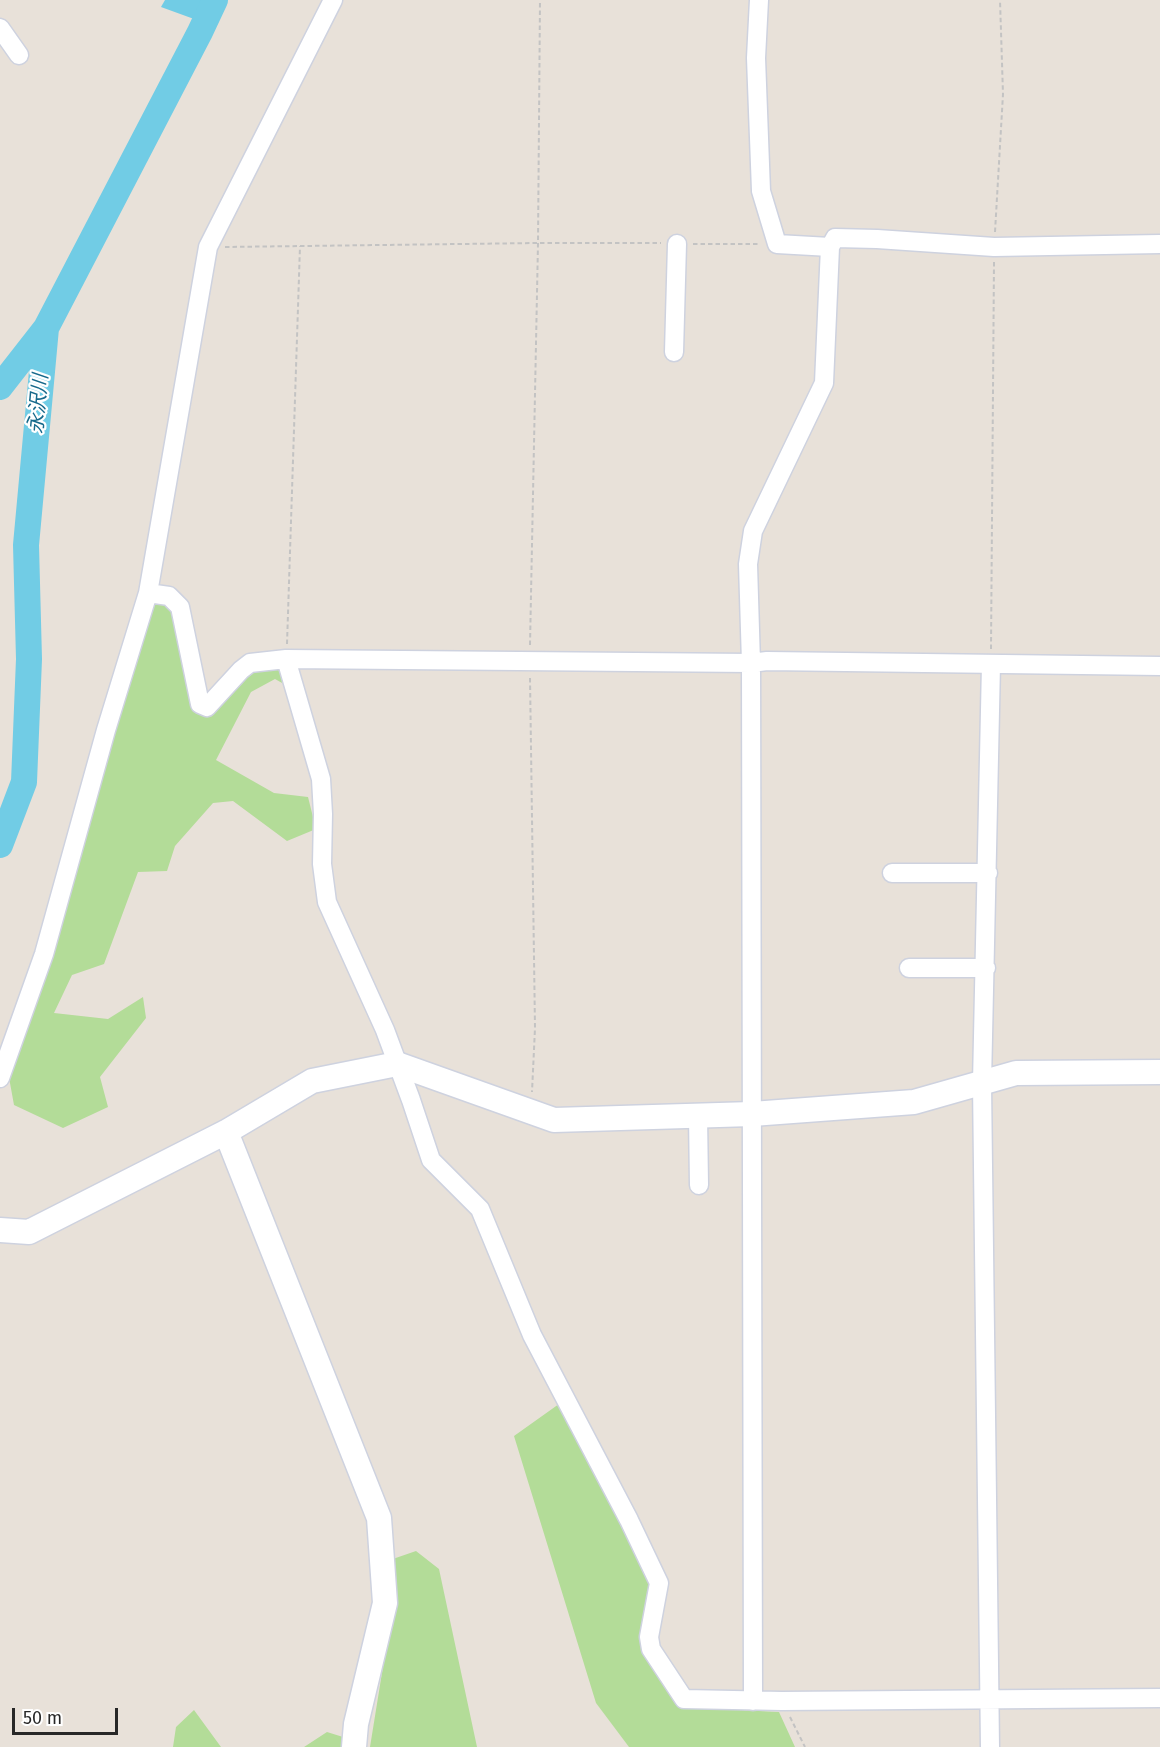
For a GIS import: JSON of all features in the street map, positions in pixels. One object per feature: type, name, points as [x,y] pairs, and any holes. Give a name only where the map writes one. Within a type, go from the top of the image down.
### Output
[{"type":"street","points":[[0,1078],[44,954],[106,730],[148,593],[208,247],[333,0]]},
{"type":"street","points":[[759,0],[756,58],[761,191],[777,244],[830,247]]},
{"type":"street","points":[[0,28],[19,55]]},
{"type":"street","points":[[753,1701],[751,663],[748,564],[753,531],[824,383],[830,247],[835,238],[994,247],[1160,244]]},
{"type":"street","points":[[675,352],[677,244]]},
{"type":"street","points":[[148,593],[169,596],[180,607],[200,704],[207,707],[250,663],[286,659],[751,663],[767,661],[1160,666]]},
{"type":"street","points":[[286,659],[321,779],[322,864],[327,902],[385,1030],[431,1160],[480,1209],[532,1335],[629,1520],[659,1583],[649,1637],[651,1649],[684,1699],[782,1701],[1160,1698]]},
{"type":"street","points":[[990,1747],[982,1083],[991,664]]},
{"type":"street","points":[[892,873],[988,873]]},
{"type":"street","points":[[909,969],[986,968]]},
{"type":"street","points":[[0,1230],[29,1232],[226,1132],[312,1081],[397,1064],[554,1120],[752,1114],[914,1102],[1016,1073],[1160,1072]]},
{"type":"street","points":[[698,1116],[699,1185]]},
{"type":"street","points":[[226,1132],[379,1518],[385,1604],[356,1724],[354,1747]]},
{"type":"path","points":[[531,1112],[535,1028],[530,661],[540,0]]},
{"type":"path","points":[[991,664],[994,247],[1003,94],[1000,0]]},
{"type":"path","points":[[208,247],[538,243],[777,244]]},
{"type":"path","points":[[286,659],[300,246]]},
{"type":"path","points":[[782,1701],[805,1747]]},
{"type":"green space","points":[[151,600],[173,608],[195,706],[212,715],[248,670],[280,665],[291,688],[275,679],[251,692],[216,760],[274,793],[308,797],[316,829],[287,841],[233,801],[213,803],[175,846],[167,871],[138,872],[104,964],[72,975],[54,1013],[108,1019],[143,997],[146,1018],[100,1077],[108,1107],[63,1128],[14,1105],[6,1061]]},
{"type":"green space","points":[[566,1399],[659,1583],[642,1636],[680,1707],[779,1712],[795,1747],[629,1747],[596,1703],[514,1436]]},
{"type":"green space","points":[[416,1551],[439,1569],[477,1747],[370,1747],[391,1617],[387,1561]]},
{"type":"green space","points":[[194,1710],[221,1747],[173,1747],[176,1727]]},
{"type":"green space","points":[[327,1732],[343,1737],[342,1747],[304,1747]]},
{"type":"water","points":[[165,0],[217,0],[205,23],[161,7]]},
{"type":"waterway","name":"永沢川","points":[[0,845],[24,782],[29,659],[26,545],[46,328],[215,0]]},
{"type":"waterway","points":[[0,387],[46,328]]}]
